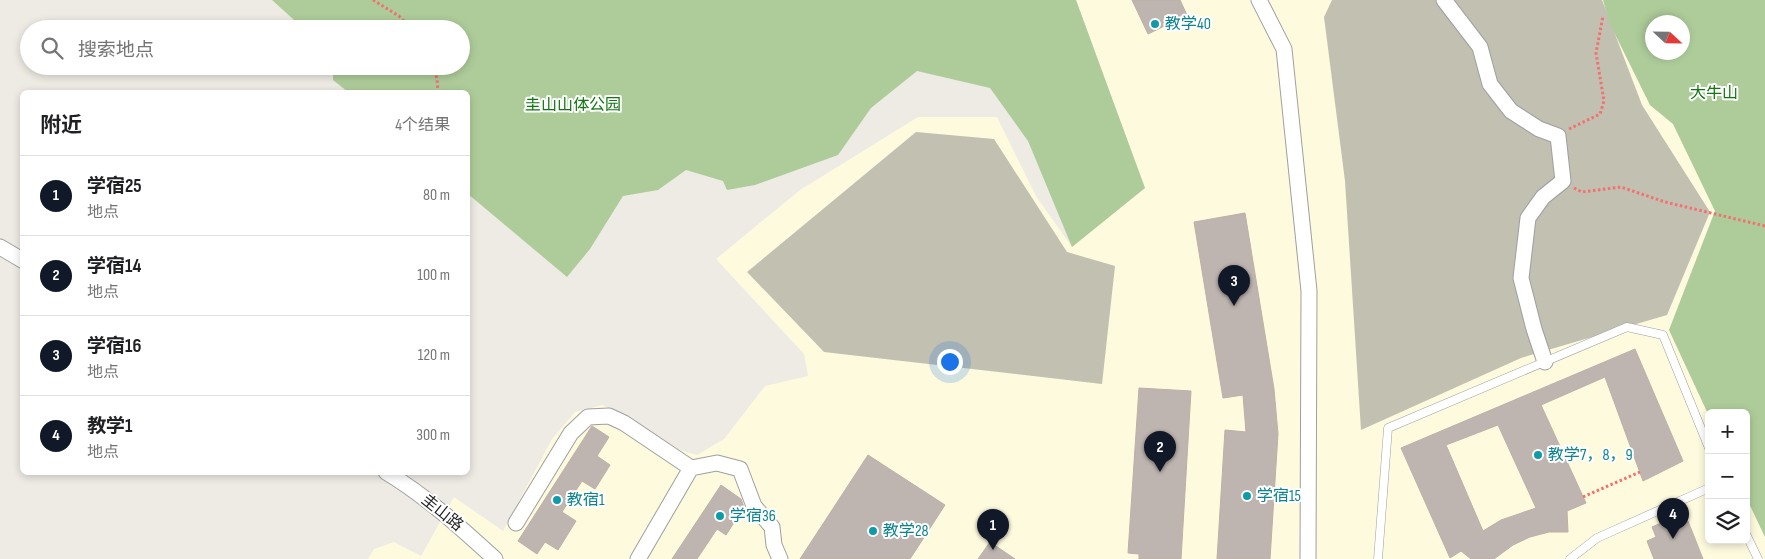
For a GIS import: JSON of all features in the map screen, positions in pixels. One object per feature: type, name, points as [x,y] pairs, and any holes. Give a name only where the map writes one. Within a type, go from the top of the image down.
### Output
[{"type":"street","points":[[1259,0],[1284,49],[1309,291],[1308,559]]},
{"type":"street","points":[[1444,0],[1480,47],[1490,84],[1511,111],[1539,130],[1558,136],[1563,181],[1543,197],[1528,218],[1521,278],[1534,329],[1545,362]]},
{"type":"street","points":[[0,247],[20,259]]},
{"type":"street","points":[[516,524],[571,433],[588,417],[609,416],[624,423],[691,468],[717,463],[740,469],[754,506],[772,527],[774,545],[780,559]]},
{"type":"street","points":[[638,559],[691,468]]},
{"type":"street","name":"圭山路","points":[[391,475],[406,484],[450,519],[495,559]]},
{"type":"lane","points":[[1378,559],[1388,428],[1627,327],[1664,335],[1705,438]]},
{"type":"lane","points":[[1570,559],[1597,538],[1705,490]]},
{"type":"lane","points":[[1750,542],[1758,559]]},
{"type":"path","points":[[373,0],[403,20]]},
{"type":"path","points":[[1558,136],[1568,129],[1600,114],[1604,101],[1596,53],[1603,16]]},
{"type":"path","points":[[436,75],[438,90]]},
{"type":"path","points":[[1563,181],[1582,192],[1622,187],[1665,202],[1765,226]]},
{"type":"path","points":[[1583,497],[1640,472]]},
{"type":"shaded area","points":[[1076,0],[1603,0],[1609,22],[1650,105],[1673,124],[1715,211],[1669,330],[1706,409],[1705,544],[1750,544],[1750,505],[1765,537],[1765,559],[368,559],[374,549],[394,542],[421,556],[454,497],[503,531],[552,439],[575,412],[602,405],[631,419],[680,450],[697,455],[724,439],[765,386],[808,376],[804,354],[716,259],[800,190],[918,117],[997,117],[1036,196],[1072,247],[1145,188]]},
{"type":"shaded area","points":[[1332,0],[1602,0],[1642,105],[1710,212],[1667,315],[1521,358],[1361,430],[1345,181],[1324,17]]},
{"type":"shaded area","points":[[916,132],[994,139],[1067,252],[1115,266],[1102,384],[824,352],[747,272]]},
{"type":"green space","name":"圭山山体公园","points":[[272,0],[1076,0],[1145,188],[1072,247],[1028,141],[990,88],[917,71],[871,108],[838,155],[755,185],[727,190],[723,181],[686,170],[658,190],[623,196],[590,249],[567,277],[470,196],[470,90],[346,90],[333,80],[333,75],[470,75],[470,20],[294,20]]},
{"type":"green space","name":"大牛山","points":[[1603,0],[1765,0],[1765,537],[1750,505],[1750,409],[1706,409],[1669,330],[1715,211],[1673,124],[1650,105],[1609,22]]},
{"type":"building","name":"教学40","points":[[1132,0],[1180,0],[1187,15],[1148,34]]},
{"type":"building","points":[[1245,213],[1274,389],[1278,434],[1270,559],[1217,559],[1225,430],[1246,432],[1243,395],[1223,398],[1194,222]]},
{"type":"building","name":"教学7，8，9","points":[[1635,349],[1683,461],[1643,481],[1605,377],[1541,405],[1586,503],[1567,511],[1568,532],[1549,532],[1530,537],[1513,545],[1494,559],[1471,559],[1461,551],[1450,558],[1401,448]],"holes":[[[1498,425],[1536,508],[1501,520],[1483,531],[1446,445]]]},
{"type":"building","points":[[1139,388],[1191,391],[1181,559],[1139,559],[1139,554],[1128,553]]},
{"type":"building","name":"教宿1","points":[[592,426],[609,437],[597,456],[610,465],[595,489],[582,481],[562,512],[576,521],[558,550],[545,542],[537,554],[518,541]]},
{"type":"building","name":"教学28","points":[[868,455],[945,505],[910,559],[800,559]]},
{"type":"building","name":"学宿36","points":[[721,485],[741,499],[744,507],[726,535],[717,529],[697,559],[672,559]]},
{"type":"building","points":[[1670,519],[1673,527],[1688,521],[1703,559],[1654,559],[1647,541],[1656,537],[1652,527]]},
{"type":"building","points":[[990,542],[1015,559],[978,559]]},
{"type":"place","name":"教学40","points":[[1155,24]]},
{"type":"place","name":"学宿16","points":[[1234,306]]},
{"type":"place","name":"教学7，8，9","points":[[1538,455]]},
{"type":"place","name":"学宿14","points":[[1160,472]]},
{"type":"place","name":"学宿15","points":[[1247,496]]},
{"type":"place","name":"教宿1","points":[[557,500]]},
{"type":"place","name":"学宿36","points":[[720,516]]},
{"type":"place","name":"教学28","points":[[873,531]]},
{"type":"place","name":"教学1","points":[[1673,539]]},
{"type":"place","name":"学宿25","points":[[993,550]]}]
